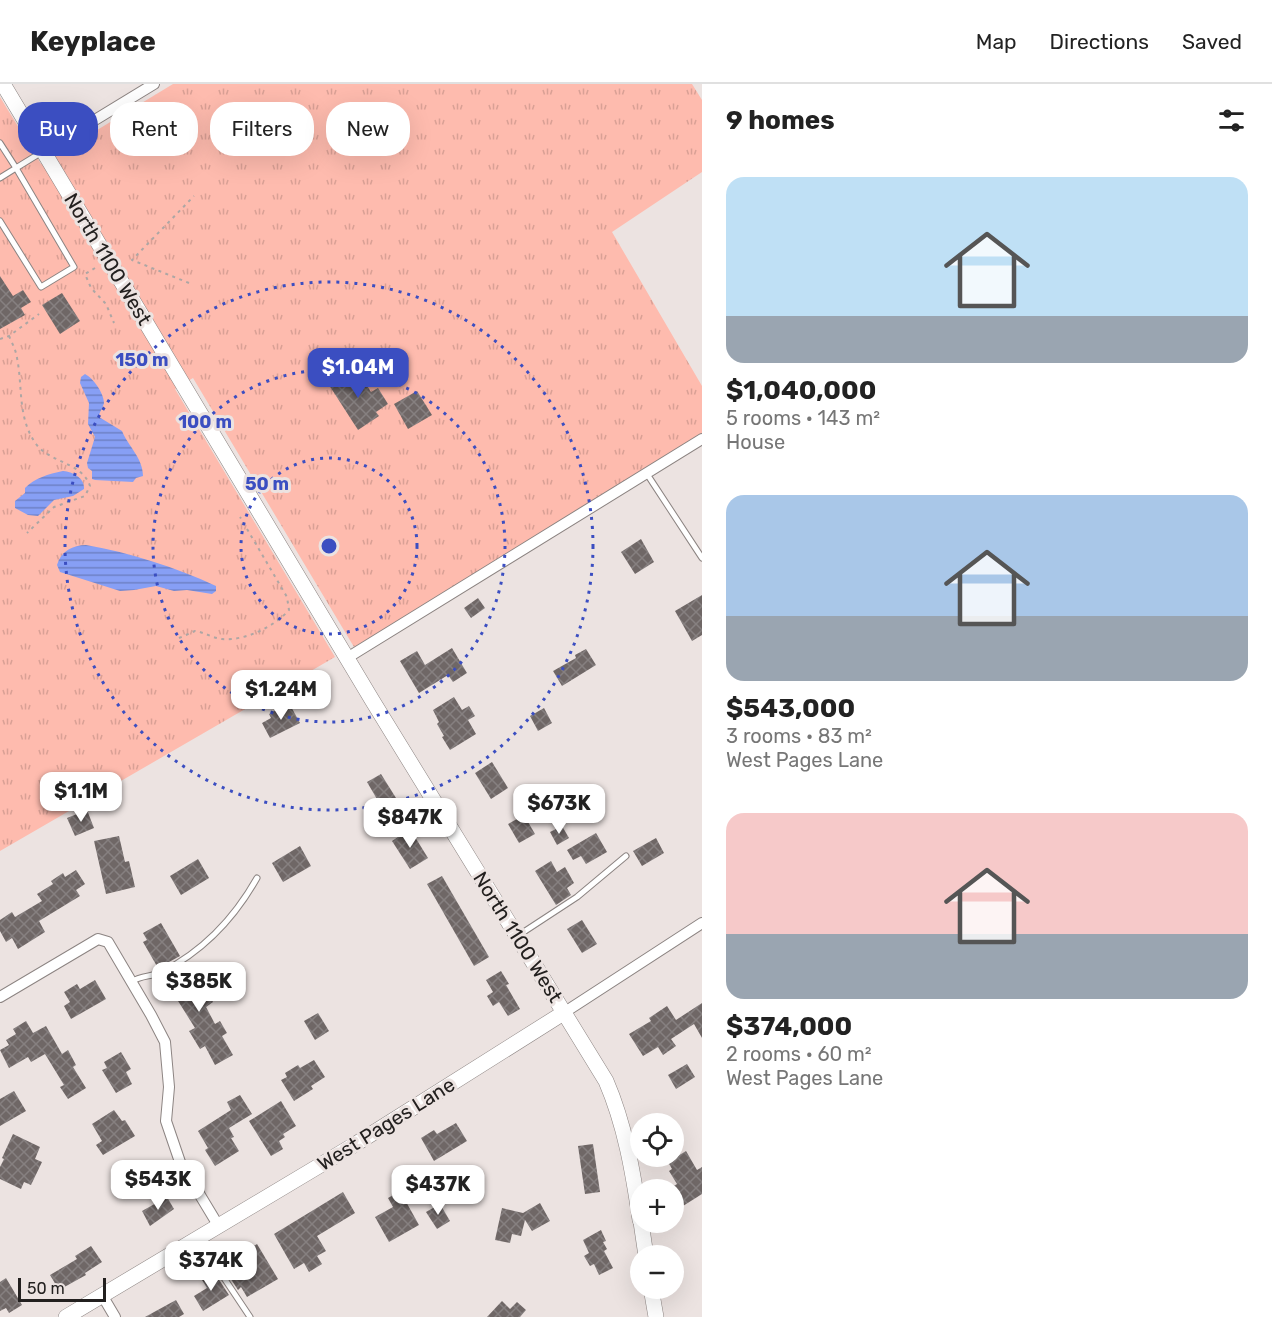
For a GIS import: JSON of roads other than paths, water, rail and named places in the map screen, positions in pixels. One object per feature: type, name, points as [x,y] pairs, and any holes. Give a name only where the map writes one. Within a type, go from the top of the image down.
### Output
[{"type":"street","name":"North 1100 West","points":[[3,84],[18,109]]},
{"type":"street","points":[[98,118],[154,84]]},
{"type":"street","name":"North 1100 West","points":[[47,156],[347,658],[606,1081],[620,1116],[634,1179]]},
{"type":"street","points":[[347,658],[702,439]]},
{"type":"street","name":"West Pages Lane","points":[[66,1317],[374,1132],[702,923]]},
{"type":"street","points":[[0,997],[98,939],[108,942],[165,1042],[169,1087],[166,1121],[180,1162],[219,1225]]},
{"type":"street","points":[[102,1295],[115,1317]]},
{"type":"street","points":[[653,1299],[656,1317]]},
{"type":"lane","points":[[0,143],[74,267],[41,287],[0,220]]},
{"type":"lane","points":[[0,178],[35,156]]},
{"type":"lane","points":[[647,473],[702,558]]},
{"type":"lane","points":[[518,936],[577,897],[626,856]]},
{"type":"lane","points":[[131,982],[139,977],[159,973],[192,954],[238,909],[257,878]]},
{"type":"lane","points":[[198,1238],[250,1317]]},
{"type":"water","points":[[85,374],[95,382],[102,395],[104,403],[99,417],[122,431],[141,463],[143,476],[136,478],[133,482],[92,479],[92,471],[88,468],[87,463],[95,437],[88,424],[89,403],[80,383],[81,377]]},
{"type":"water","points":[[63,471],[78,476],[83,482],[84,489],[73,496],[54,500],[38,516],[28,515],[15,508],[15,501],[25,493],[25,488],[42,477]]},
{"type":"water","points":[[86,545],[136,556],[169,567],[216,586],[216,591],[212,594],[187,590],[174,591],[156,586],[120,591],[60,572],[57,565],[65,553],[77,546]]}]
